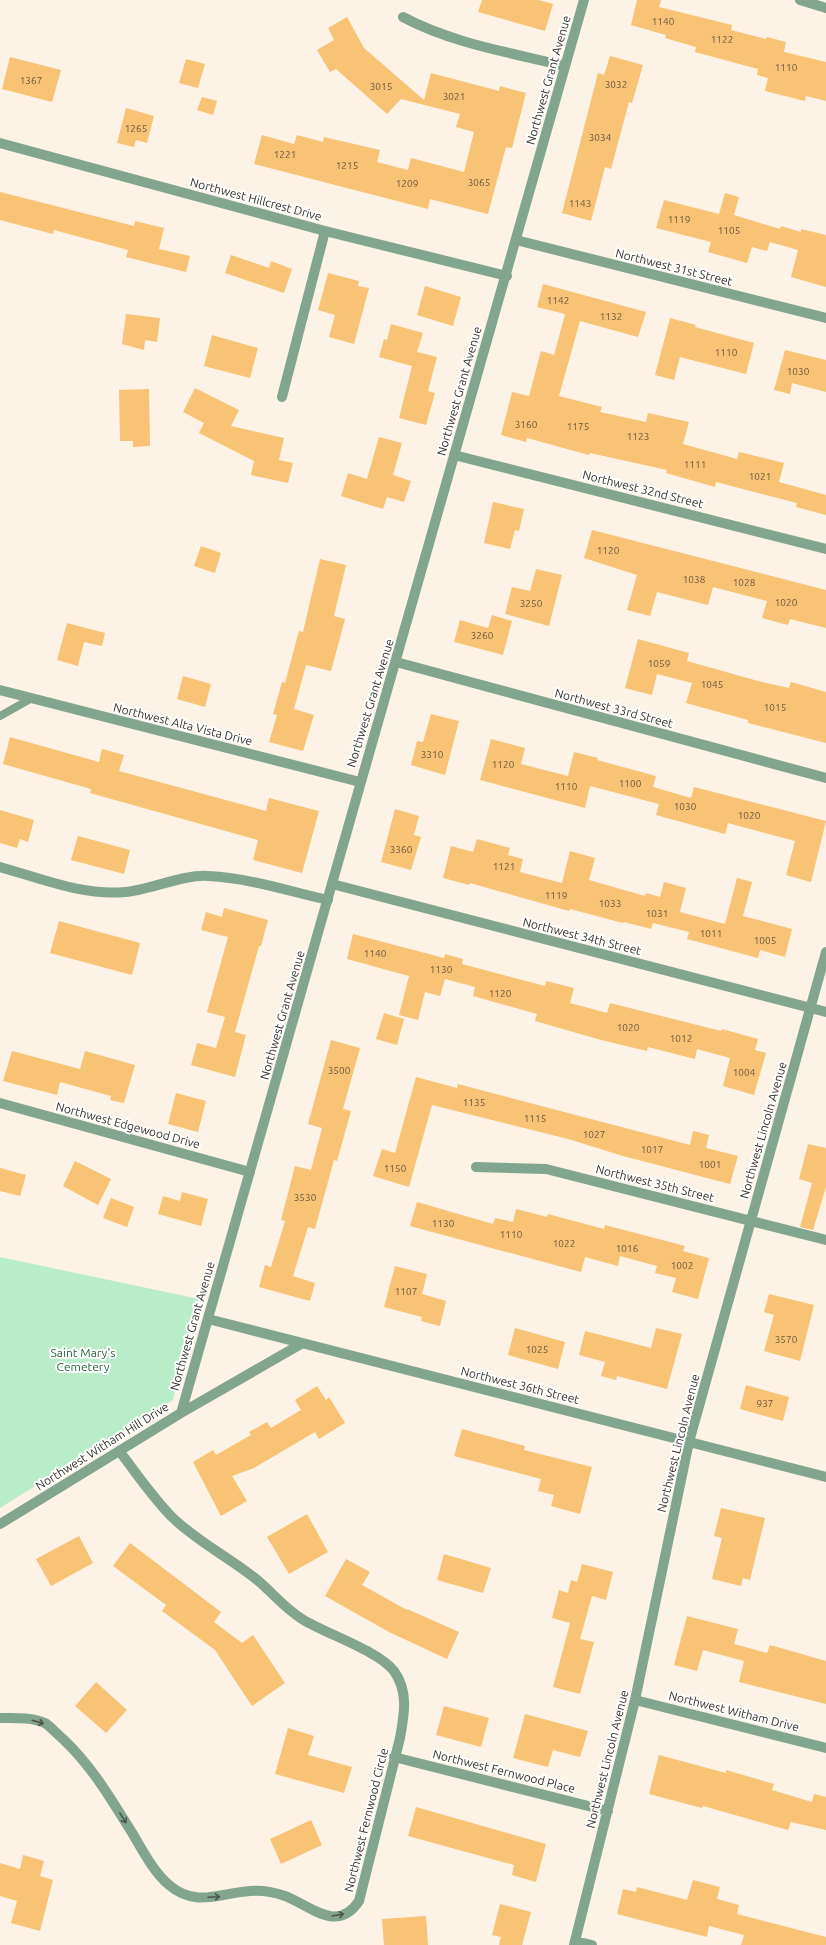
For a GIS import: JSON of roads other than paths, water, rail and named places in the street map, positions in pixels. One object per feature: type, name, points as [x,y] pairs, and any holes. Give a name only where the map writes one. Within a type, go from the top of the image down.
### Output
[{"type":"street","name":"Northwest Grant Avenue","points":[[181,1413],[328,900],[360,782],[507,276],[584,0]]},
{"type":"street","points":[[800,0],[826,8]]},
{"type":"street","points":[[402,17],[421,27],[482,45],[565,66]]},
{"type":"street","name":"Northwest Hillcrest Drive","points":[[0,143],[325,231],[507,276]]},
{"type":"street","points":[[282,397],[325,231]]},
{"type":"street","name":"Northwest 31st Street","points":[[516,240],[826,318]]},
{"type":"street","name":"Northwest 32nd Street","points":[[454,455],[826,549]]},
{"type":"street","name":"Northwest 33rd Street","points":[[396,662],[826,778]]},
{"type":"street","name":"Northwest Alta Vista Drive","points":[[0,690],[360,782]]},
{"type":"street","points":[[0,867],[81,890],[99,892],[126,892],[206,875],[237,878],[328,900]]},
{"type":"street","name":"Northwest 34th Street","points":[[332,884],[826,1012]]},
{"type":"street","name":"Northwest Lincoln Avenue","points":[[574,1943],[635,1700],[689,1442],[826,952]]},
{"type":"street","name":"Northwest Edgewood Drive","points":[[0,1103],[250,1172]]},
{"type":"street","name":"Northwest 35th Street","points":[[476,1167],[546,1169],[826,1240]]},
{"type":"street","name":"Northwest 36th Street","points":[[208,1319],[826,1477]]},
{"type":"street","name":"Northwest Witham Hill Drive","points":[[0,1524],[120,1452],[181,1413],[301,1344]]},
{"type":"street","name":"Northwest Fernwood Circle","points":[[0,1718],[26,1718],[45,1724],[79,1754],[115,1806],[155,1870],[169,1885],[184,1894],[195,1898],[219,1897],[250,1891],[267,1891],[286,1896],[320,1914],[339,1916],[348,1913],[359,1900],[405,1711],[405,1698],[400,1680],[393,1670],[380,1658],[301,1619],[280,1603],[258,1580],[188,1530],[168,1512],[120,1452]]},
{"type":"street","name":"Northwest Witham Drive","points":[[635,1700],[826,1748]]},
{"type":"street","name":"Northwest Fernwood Place","points":[[394,1757],[608,1811]]},
{"type":"street","points":[[574,1943],[592,1945]]},
{"type":"lane","points":[[0,716],[32,698]]},
{"type":"park label","name":"Saint Mary's Cemetery","points":[[83,1359]]}]
